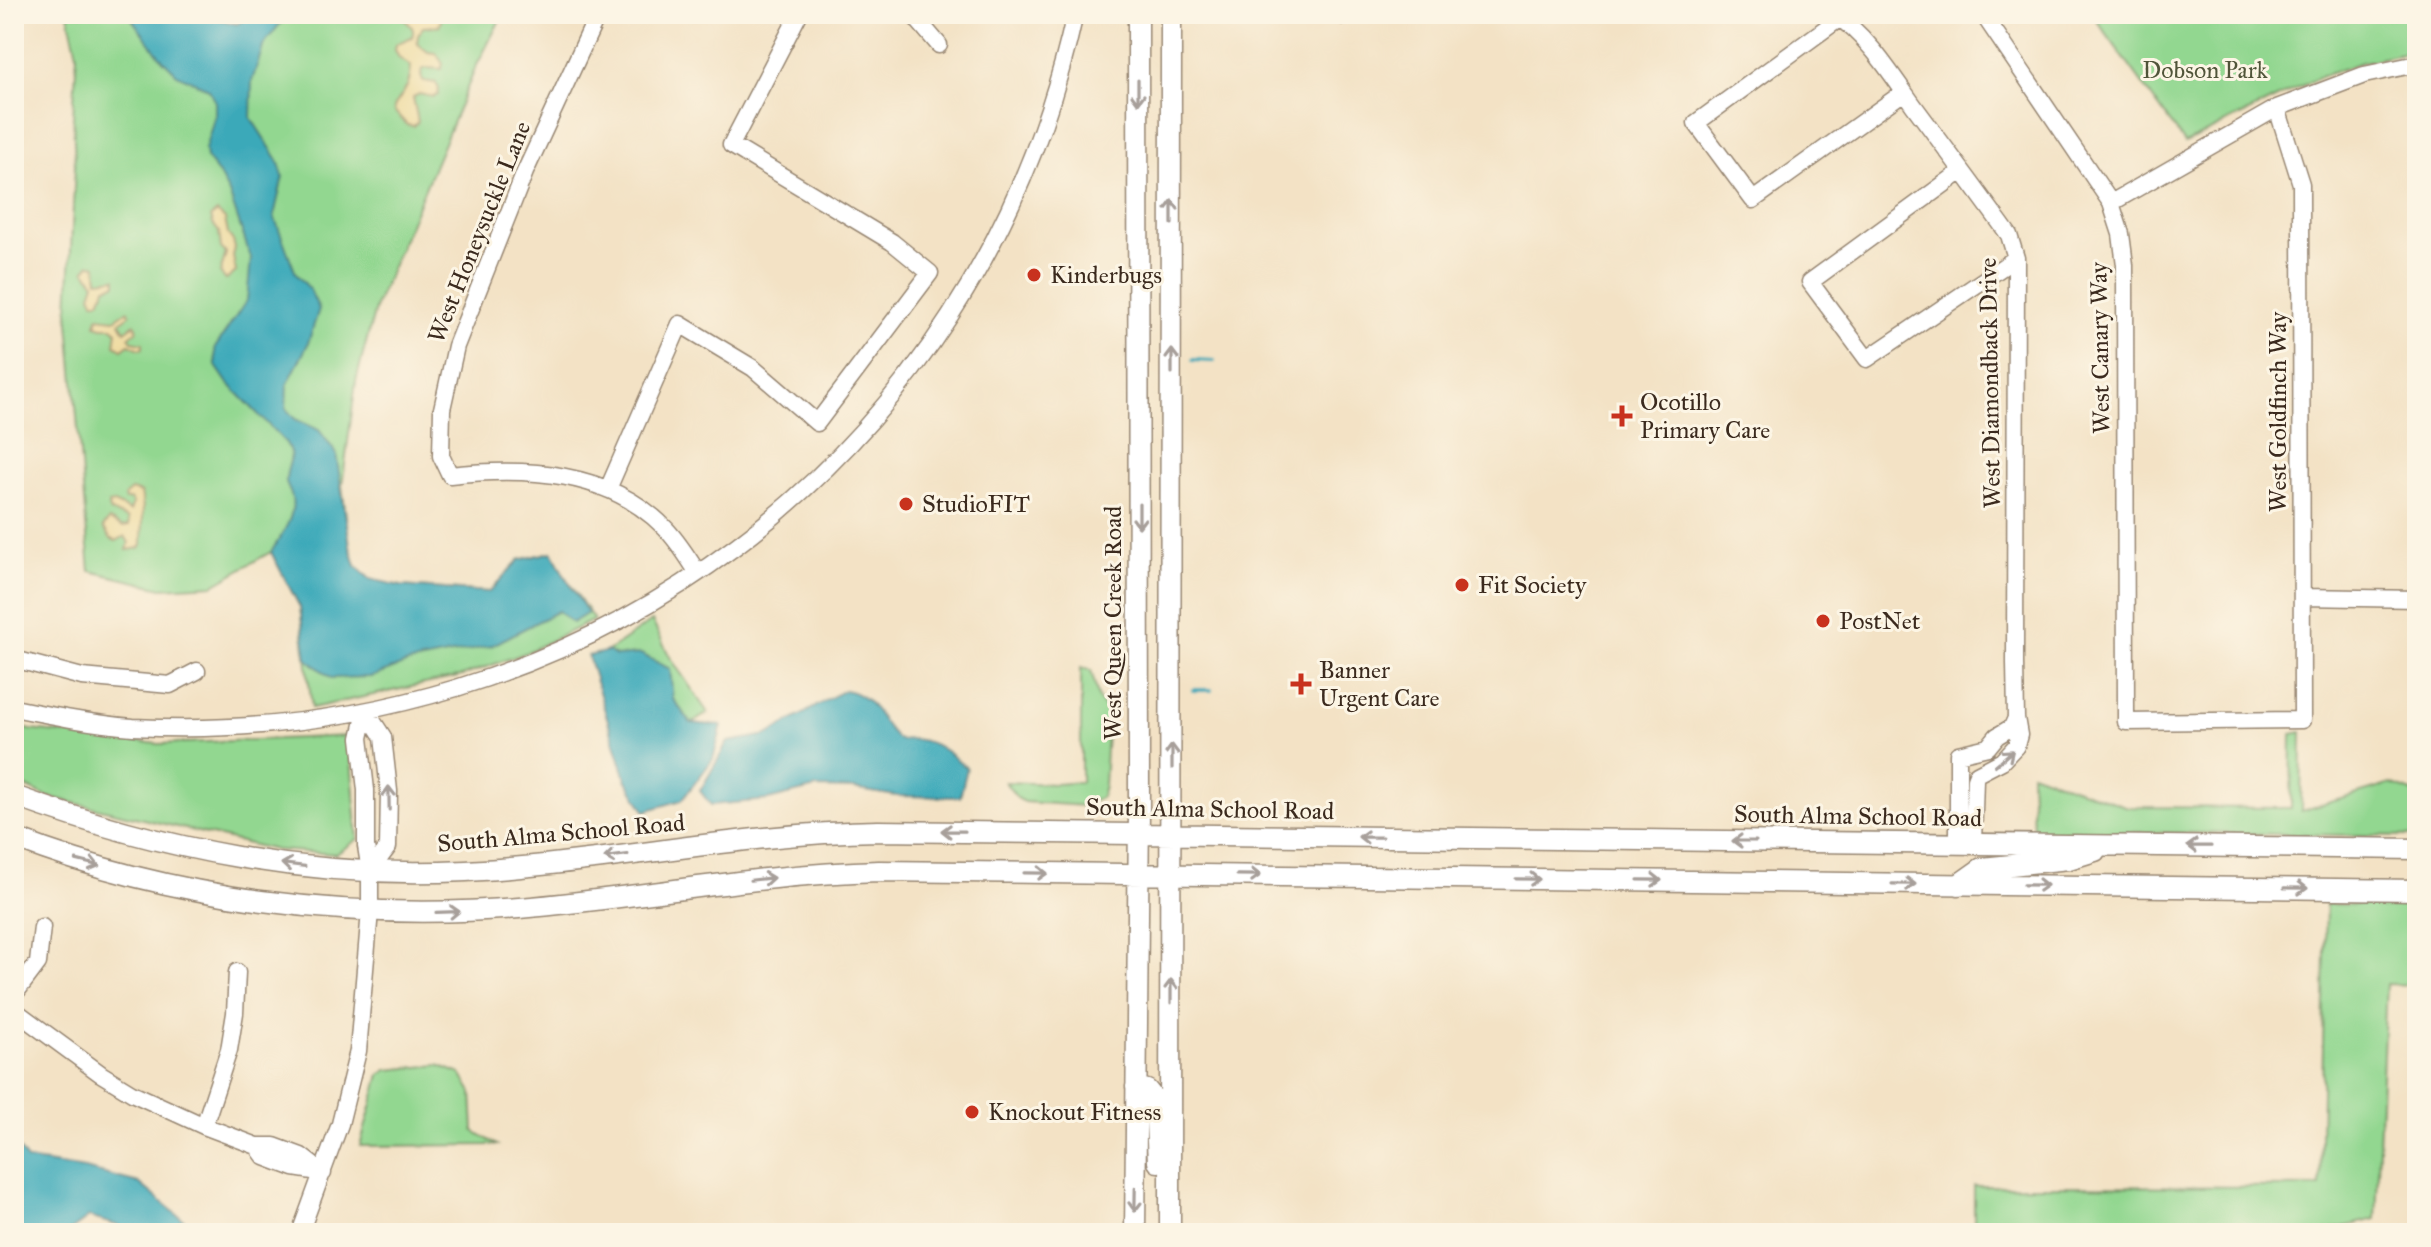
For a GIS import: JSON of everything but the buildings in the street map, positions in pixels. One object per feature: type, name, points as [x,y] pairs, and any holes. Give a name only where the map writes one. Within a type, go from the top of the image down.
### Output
[{"type":"main road","name":"West Queen Creek Road","points":[[1135,1233],[1138,14]]},
{"type":"main road","points":[[1170,1231],[1171,14]]},
{"type":"main road","name":"South Alma School Road","points":[[14,796],[139,837],[199,851],[300,866],[370,871],[444,872],[514,868],[846,831],[2417,849]]},
{"type":"main road","points":[[14,838],[71,859],[207,893],[370,911],[429,912],[532,907],[760,879],[849,872],[2417,890]]},
{"type":"main road","points":[[1958,885],[1982,868],[2069,859],[2120,845]]},
{"type":"main road","points":[[1136,1087],[1147,1090],[1155,1100],[1158,1164],[1170,1231]]},
{"type":"street","name":"West Honeysuckle Lane","points":[[598,14],[525,172],[456,346],[442,409],[441,456],[450,475],[491,470],[536,473],[608,489]]},
{"type":"street","points":[[698,573],[658,521],[629,499],[608,489],[680,324],[753,368],[817,423],[930,273],[892,242],[731,145],[799,14]]},
{"type":"street","points":[[910,14],[939,45]]},
{"type":"street","points":[[14,708],[130,726],[215,728],[286,723],[366,711],[452,691],[560,650],[632,613],[698,573],[772,518],[836,460],[901,387],[944,328],[989,252],[1021,188],[1056,93],[1075,14]]},
{"type":"street","name":"West Canary Way","points":[[1983,14],[2111,203],[2121,234],[2125,265],[2126,722],[2302,720]]},
{"type":"street","points":[[1837,16],[1696,123],[1753,200],[1904,92]]},
{"type":"street","name":"West Diamondback Drive","points":[[1837,16],[1871,48],[1904,92],[2009,235],[2016,258],[2016,718],[2019,735],[2012,753],[1977,774],[1965,843]]},
{"type":"street","points":[[2111,203],[2277,108],[2364,75],[2417,64]]},
{"type":"street","name":"West Goldfinch Way","points":[[2277,108],[2301,184],[2302,720]]},
{"type":"street","points":[[1962,171],[1810,282],[1867,359],[2016,258]]},
{"type":"street","points":[[2303,597],[2417,599]]},
{"type":"street","points":[[14,659],[82,677],[170,685],[197,671]]},
{"type":"street","points":[[366,711],[383,737],[389,791],[388,847],[370,871]]},
{"type":"street","points":[[300,1233],[347,1103],[358,1051],[370,911],[366,790],[360,738],[366,711]]},
{"type":"street","points":[[1965,843],[1958,754],[1983,749],[2012,727],[2016,718]]},
{"type":"street","points":[[14,995],[38,963],[42,927]]},
{"type":"street","points":[[204,1126],[229,1050],[237,972]]},
{"type":"street","points":[[14,1010],[132,1093],[257,1146],[274,1146],[301,1156],[323,1173]]},
{"type":"green space","points":[[68,14],[214,14],[215,19],[237,24],[253,14],[503,14],[475,69],[376,305],[356,381],[342,486],[350,546],[356,566],[371,580],[401,586],[489,592],[519,560],[552,552],[594,620],[525,653],[462,676],[312,708],[300,607],[271,552],[213,585],[162,588],[90,571],[68,311],[77,54]]},
{"type":"green space","name":"Dobson Park","points":[[2092,14],[2417,14],[2417,51],[2359,63],[2320,77],[2185,143]]},
{"type":"green space","points":[[652,621],[670,657],[708,713],[691,724],[641,654],[616,656],[608,651]]},
{"type":"green space","points":[[1081,668],[1091,670],[1099,700],[1108,713],[1101,797],[1085,806],[1024,802],[1005,782],[1081,782]]},
{"type":"green space","points":[[14,726],[159,744],[349,736],[358,839],[336,854],[275,850],[45,796],[14,781]]},
{"type":"green space","points":[[2302,732],[2301,811],[2391,784],[2417,794],[2417,836],[2033,831],[2031,772],[2128,807],[2291,808],[2292,734]]},
{"type":"green space","points":[[2326,904],[2417,906],[2417,985],[2386,984],[2376,1219],[2319,1233],[1974,1233],[1974,1186],[2320,1187]]},
{"type":"green space","points":[[438,1065],[461,1074],[472,1092],[474,1131],[497,1145],[360,1146],[380,1075],[387,1070]]},
{"type":"sand","points":[[403,14],[422,17],[439,14],[441,20],[439,26],[423,27],[418,35],[417,43],[428,52],[436,53],[443,64],[441,69],[422,70],[423,81],[436,83],[439,89],[438,95],[433,97],[419,94],[413,97],[418,122],[414,126],[407,125],[394,107],[406,88],[411,66],[399,58],[395,50],[396,44],[412,37],[413,33]]},
{"type":"sand","points":[[217,212],[225,219],[235,248],[236,272],[226,280],[220,273],[226,253],[221,248],[219,232],[211,217]]},
{"type":"sand","points":[[90,264],[96,265],[98,280],[116,278],[116,284],[106,287],[100,301],[94,301],[91,295],[95,283],[85,270]]},
{"type":"sand","points":[[128,310],[130,315],[120,322],[125,331],[135,324],[137,330],[129,337],[132,341],[143,343],[143,348],[129,344],[122,349],[115,345],[117,331],[112,327],[96,325],[98,317],[115,319]]},
{"type":"sand","points":[[131,490],[141,493],[142,545],[127,550],[129,543],[125,536],[116,541],[103,527],[109,520],[122,527],[129,526],[128,519],[110,511],[109,504],[114,503],[130,511],[133,503],[130,499],[125,500],[124,496]]},
{"type":"water","points":[[186,13],[237,24],[253,14],[288,14],[264,44],[252,81],[251,118],[278,160],[283,176],[274,216],[296,274],[309,288],[319,309],[307,346],[287,385],[286,409],[295,419],[319,430],[336,453],[350,546],[356,566],[370,579],[401,586],[489,592],[519,560],[552,552],[588,613],[572,623],[558,611],[491,646],[408,663],[372,677],[331,678],[307,659],[300,607],[271,552],[292,512],[292,498],[286,480],[291,458],[289,449],[216,366],[215,348],[247,300],[251,258],[229,193],[206,158],[205,149],[215,115],[215,102],[209,89],[177,74],[163,60],[128,14],[165,14],[168,17]]},
{"type":"water","points":[[608,651],[616,656],[641,654],[670,669],[673,699],[691,723],[722,726],[713,759],[682,800],[645,811],[626,779],[588,656]]},
{"type":"water","points":[[844,690],[863,697],[899,740],[929,742],[967,768],[960,797],[896,796],[853,789],[816,788],[768,800],[711,805],[700,791],[728,742],[767,735]]},
{"type":"water","points":[[14,1142],[27,1160],[85,1169],[139,1183],[199,1233],[128,1233],[119,1226],[89,1217],[67,1233],[14,1233]]},
{"type":"waterway","points":[[1193,360],[1214,361]]},
{"type":"waterway","points":[[1193,690],[1211,690]]},
{"type":"place","name":"Kinderbugs","points":[[1034,275]]},
{"type":"place","name":"Ocotillo Primary Care","points":[[1622,416]]},
{"type":"place","name":"StudioFIT","points":[[906,504]]},
{"type":"place","name":"Fit Society","points":[[1462,585]]},
{"type":"place","name":"PostNet","points":[[1823,621]]},
{"type":"place","name":"Banner Urgent Care","points":[[1301,684]]},
{"type":"place","name":"Knockout Fitness","points":[[972,1112]]}]
